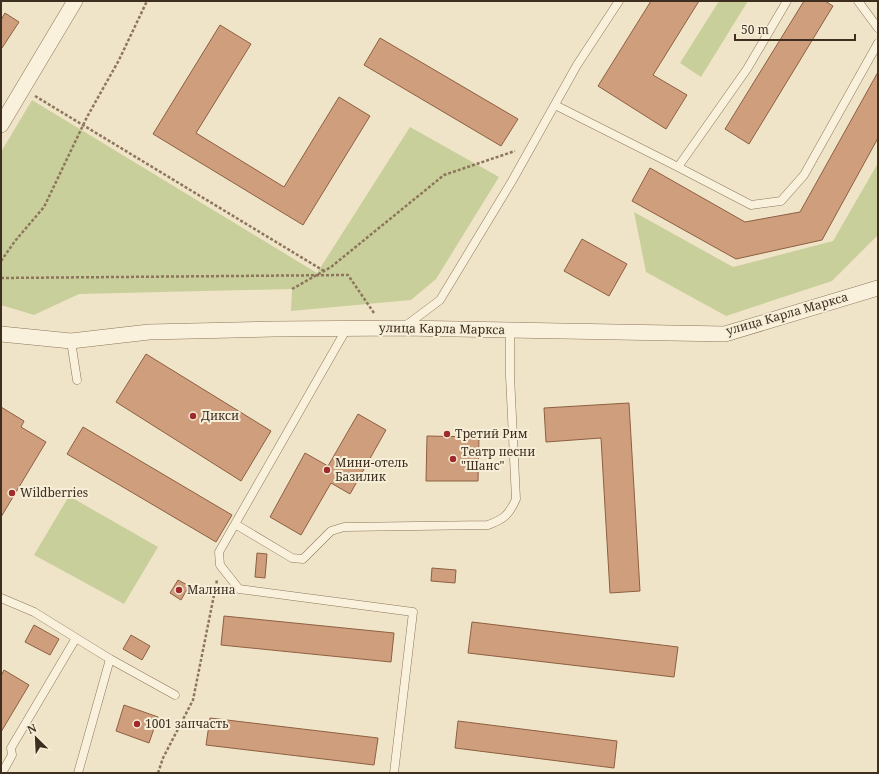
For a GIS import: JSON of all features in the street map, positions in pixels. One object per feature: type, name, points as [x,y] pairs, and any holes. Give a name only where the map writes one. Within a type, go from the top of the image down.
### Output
[{"type":"street","points":[[1,125],[75,1]]},
{"type":"street","name":"улица Карла Маркса","points":[[1,334],[71,341],[149,332],[347,328],[725,334],[878,288]]},
{"type":"lane","points":[[403,328],[440,300],[532,146],[577,65],[619,1]]},
{"type":"lane","points":[[678,167],[747,69],[787,1]]},
{"type":"lane","points":[[861,2],[878,28]]},
{"type":"lane","points":[[555,104],[751,205],[781,201],[804,176],[878,43]]},
{"type":"lane","points":[[347,328],[219,552],[220,565],[239,589],[413,612],[394,773]]},
{"type":"lane","points":[[235,524],[292,558],[303,559],[331,531],[344,526],[488,525],[500,521],[510,512],[516,499],[510,376],[510,330]]},
{"type":"lane","points":[[71,341],[77,380]]},
{"type":"lane","points":[[1,598],[34,612],[110,659],[175,695]]},
{"type":"lane","points":[[2,773],[12,755],[11,748],[76,638]]},
{"type":"lane","points":[[78,773],[110,659]]},
{"type":"path","points":[[1,261],[15,241],[44,207],[83,124],[119,60],[147,1]]},
{"type":"path","points":[[22,89],[83,124],[324,271]]},
{"type":"path","points":[[292,289],[324,271],[444,176],[532,146]]},
{"type":"path","points":[[1,278],[348,275],[384,328]]},
{"type":"path","points":[[158,773],[162,758],[193,700],[220,565]]},
{"type":"green space","points":[[719,1],[748,1],[701,77],[680,63]]},
{"type":"green space","points":[[32,100],[317,273],[410,127],[499,177],[436,279],[411,300],[291,311],[292,289],[79,294],[34,315],[1,305],[1,152]]},
{"type":"green space","points":[[878,163],[878,235],[832,281],[726,316],[646,272],[634,212],[733,267],[833,241]]},
{"type":"green space","points":[[69,496],[158,547],[124,604],[34,555]]},
{"type":"building","points":[[651,1],[699,1],[653,75],[687,95],[666,129],[598,86]]},
{"type":"building","points":[[804,1],[825,1],[833,6],[749,144],[725,129]]},
{"type":"building","points":[[5,13],[19,22],[2,48],[1,20]]},
{"type":"building","points":[[220,25],[251,44],[196,133],[284,187],[339,97],[370,116],[303,225],[153,134]]},
{"type":"building","points":[[380,38],[518,119],[501,146],[364,65]]},
{"type":"building","points":[[878,72],[878,138],[822,240],[736,259],[632,201],[650,168],[745,222],[800,212]]},
{"type":"building","points":[[582,239],[627,264],[609,296],[564,271]]},
{"type":"building","name":"Дикси","points":[[146,354],[271,431],[241,481],[116,402]]},
{"type":"building","points":[[629,403],[640,591],[610,593],[601,438],[546,442],[544,408]]},
{"type":"building","points":[[1,407],[24,421],[21,427],[46,442],[1,517]]},
{"type":"building","points":[[358,414],[386,430],[350,494],[331,483],[301,535],[270,517],[305,453],[328,466]]},
{"type":"building","points":[[83,427],[232,515],[216,542],[67,454]]},
{"type":"building","name":"Театр песни \"Шанс\"","points":[[427,436],[479,437],[478,481],[426,481]]},
{"type":"building","points":[[257,553],[267,554],[265,578],[255,577]]},
{"type":"building","points":[[432,568],[456,570],[455,583],[431,581]]},
{"type":"building","name":"Малина","points":[[178,580],[189,586],[181,600],[170,593]]},
{"type":"building","points":[[224,616],[394,633],[391,662],[221,645]]},
{"type":"building","points":[[472,622],[678,647],[674,677],[468,653]]},
{"type":"building","points":[[34,625],[59,639],[50,655],[25,642]]},
{"type":"building","points":[[131,635],[150,646],[142,660],[123,649]]},
{"type":"building","points":[[4,670],[29,685],[1,732],[1,676]]},
{"type":"building","name":"1001 запчасть","points":[[124,705],[158,717],[149,743],[116,731]]},
{"type":"building","points":[[210,718],[378,738],[374,765],[206,745]]},
{"type":"building","points":[[458,721],[617,741],[614,768],[455,748]]},
{"type":"place","name":"Дикси","points":[[193,416]]},
{"type":"place","name":"Третий Рим","points":[[447,434]]},
{"type":"place","name":"Театр песни \"Шанс\"","points":[[453,459]]},
{"type":"place","name":"Мини-отель Базилик","points":[[327,470]]},
{"type":"place","name":"Wildberries","points":[[12,493]]},
{"type":"place","name":"Малина","points":[[179,590]]},
{"type":"place","name":"1001 запчасть","points":[[137,724]]}]
